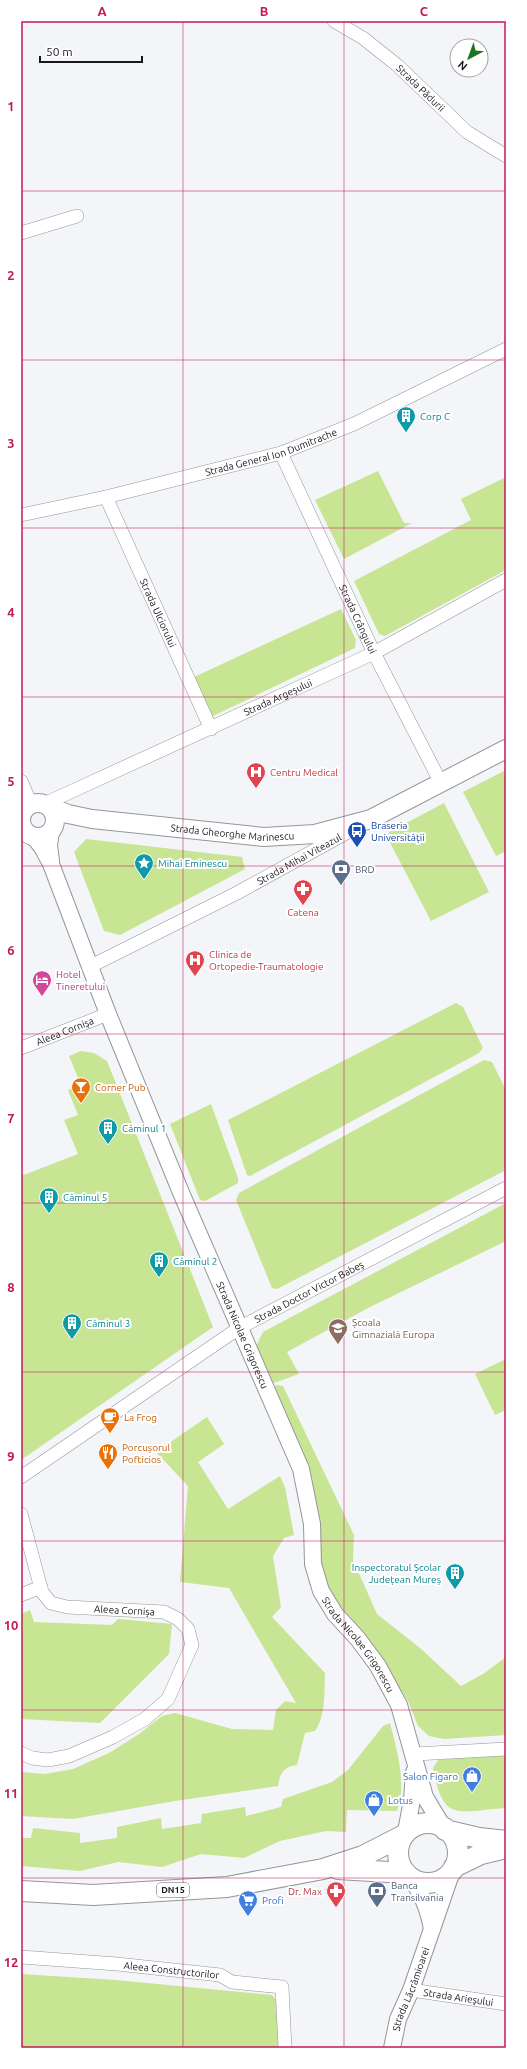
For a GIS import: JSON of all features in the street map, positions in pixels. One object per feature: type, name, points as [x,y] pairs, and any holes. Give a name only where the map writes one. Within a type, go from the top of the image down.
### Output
[{"type":"main road","name":"Strada Mihai Viteazul","points":[[371,820],[506,749]]},
{"type":"main road","name":"Strada Gheorghe Marinescu","points":[[34,807],[92,819],[264,837],[315,834],[371,820]]},
{"type":"main road","points":[[34,807],[56,819],[52,830],[39,837],[27,833],[21,820],[34,807]]},
{"type":"main road","name":"Strada Gheorghe Marinescu","points":[[52,830],[67,823],[92,819]]},
{"type":"main road","name":"DN15","points":[[21,1891],[93,1895],[227,1886],[323,1869],[363,1856],[405,1834],[417,1825],[424,1823],[437,1824],[444,1828],[479,1838],[506,1841]]},
{"type":"main road","points":[[444,1828],[457,1844],[458,1856],[453,1869]]},
{"type":"main road","points":[[405,1834],[400,1842],[399,1854],[402,1866],[408,1875]]},
{"type":"main road","name":"DN15","points":[[323,1869],[408,1875],[417,1880],[432,1882],[446,1876],[453,1869],[481,1854],[506,1848]]},
{"type":"street","name":"Strada Pădurii","points":[[334,21],[363,38],[397,65],[467,132],[506,156]]},
{"type":"street","points":[[21,233],[77,216]]},
{"type":"street","name":"Strada General Ion Dumitrache","points":[[21,515],[106,497],[281,453],[354,424],[506,349]]},
{"type":"street","name":"Strada Crângului","points":[[281,453],[374,652],[441,783]]},
{"type":"street","name":"Strada Ulciorului","points":[[106,497],[211,729]]},
{"type":"street","name":"Strada Argeșului","points":[[34,807],[211,729],[374,652],[506,580]]},
{"type":"street","points":[[21,781],[34,807]]},
{"type":"street","name":"Strada Mihai Viteazul","points":[[90,966],[237,893],[371,820]]},
{"type":"street","name":"Strada Nicolae Grigorescu","points":[[51,864],[49,845],[52,830]]},
{"type":"street","name":"Strada Nicolae Grigorescu","points":[[27,833],[42,847],[51,864],[108,1014],[182,1195],[301,1469],[312,1524],[313,1564],[321,1591],[335,1614],[358,1638],[378,1666],[399,1705],[415,1754],[425,1797],[444,1828]]},
{"type":"street","name":"Aleea Cornișa","points":[[21,1048],[108,1014]]},
{"type":"street","name":"Strada Doctor Victor Babeș","points":[[21,1477],[239,1328],[506,1188]]},
{"type":"street","name":"Aleea Cornișa","points":[[21,1514],[42,1592],[51,1602],[66,1607],[164,1612],[178,1620],[188,1629],[192,1645],[168,1699],[145,1719],[113,1737],[69,1756],[48,1760],[32,1758],[21,1753]]},
{"type":"street","points":[[21,1595],[41,1587]]},
{"type":"street","points":[[415,1754],[506,1748]]},
{"type":"street","name":"Strada Nicolae Grigorescu","points":[[405,1834],[412,1800],[415,1754]]},
{"type":"street","name":"Strada Lăcrămioarei","points":[[392,2048],[398,2019],[411,1990],[453,1869]]},
{"type":"street","name":"Strada Lăcrămioarei","points":[[408,1875],[429,1910],[432,1931]]},
{"type":"street","name":"Aleea Constructorilor","points":[[21,1957],[117,1964],[220,1975],[232,1982],[282,1987],[285,2048]]},
{"type":"street","name":"Strada Arieșului","points":[[411,1990],[506,2004]]},
{"type":"green space","points":[[378,471],[404,523],[412,523],[344,559],[315,500]]},
{"type":"green space","points":[[506,477],[506,570],[385,636],[379,634],[354,581],[471,520],[461,499]]},
{"type":"green space","points":[[341,609],[356,640],[355,648],[213,716],[207,712],[192,678]]},
{"type":"green space","points":[[506,770],[506,851],[496,856],[463,792]]},
{"type":"green space","points":[[444,803],[489,892],[431,921],[388,839],[389,832]]},
{"type":"green space","points":[[86,839],[242,857],[245,869],[120,935],[104,931],[74,852]]},
{"type":"green space","points":[[456,1003],[463,1007],[483,1048],[479,1053],[250,1176],[247,1175],[228,1120]]},
{"type":"green space","points":[[81,1051],[94,1053],[107,1061],[213,1327],[21,1460],[21,1176],[78,1154],[64,1120],[78,1115],[68,1090],[81,1085],[69,1056]]},
{"type":"green space","points":[[484,1060],[492,1062],[506,1090],[506,1170],[277,1289],[272,1288],[236,1200],[239,1193]]},
{"type":"green space","points":[[211,1104],[238,1178],[238,1183],[205,1201],[200,1200],[170,1124]]},
{"type":"green space","points":[[506,1203],[506,1241],[370,1307],[287,1352],[299,1374],[271,1384],[256,1346],[263,1332]]},
{"type":"green space","points":[[506,1359],[506,1410],[495,1415],[475,1374]]},
{"type":"green space","points":[[276,1385],[283,1386],[354,1535],[353,1560],[377,1614],[420,1648],[461,1686],[483,1674],[506,1657],[506,1735],[444,1739],[429,1736],[418,1726],[408,1701],[384,1663],[338,1612],[326,1589],[272,1391]]},
{"type":"green space","points":[[207,1417],[224,1444],[198,1462],[228,1509],[280,1476],[285,1487],[294,1535],[284,1538],[273,1556],[281,1607],[272,1617],[325,1673],[324,1703],[319,1725],[315,1731],[305,1733],[297,1765],[288,1767],[283,1771],[278,1786],[175,1801],[73,1819],[21,1816],[21,1772],[45,1774],[73,1769],[109,1753],[139,1734],[162,1716],[175,1713],[232,1729],[273,1730],[276,1710],[285,1701],[296,1703],[229,1588],[180,1582],[188,1486],[156,1452]]},
{"type":"green space","points":[[30,1610],[34,1622],[112,1625],[118,1619],[172,1624],[169,1654],[100,1723],[21,1719],[21,1614]]},
{"type":"green space","points":[[390,1723],[398,1756],[401,1778],[400,1801],[397,1811],[347,1810],[346,1832],[326,1831],[280,1841],[244,1858],[201,1854],[162,1867],[118,1862],[80,1871],[21,1866],[21,1838],[31,1838],[33,1828],[80,1833],[80,1843],[117,1838],[117,1827],[161,1818],[162,1829],[201,1823],[202,1814],[245,1807],[246,1816],[281,1807],[283,1799],[332,1782],[348,1770],[383,1726]]},
{"type":"green space","points":[[506,1754],[506,1808],[464,1811],[455,1810],[448,1806],[442,1798],[437,1786],[433,1768],[438,1760]]},
{"type":"green space","points":[[21,1974],[116,1980],[272,1995],[278,2002],[279,2048],[21,2048]]},
{"type":"place","name":"Corp C","points":[[406,433]]},
{"type":"place","name":"Centru Medical","points":[[256,789]]},
{"type":"place","name":"Braseria Universității","points":[[357,848]]},
{"type":"place","name":"Mihai Eminescu","points":[[144,880]]},
{"type":"place","name":"BRD","points":[[341,886]]},
{"type":"place","name":"Catena","points":[[303,906]]},
{"type":"place","name":"Clinica de Ortopedie-Traumatologie","points":[[195,977]]},
{"type":"place","name":"Hotel Tineretului","points":[[42,997]]},
{"type":"place","name":"Corner Pub","points":[[81,1104]]},
{"type":"place","name":"Căminul 1","points":[[108,1145]]},
{"type":"place","name":"Căminul 5","points":[[49,1214]]},
{"type":"place","name":"Căminul 2","points":[[159,1278]]},
{"type":"place","name":"Căminul 3","points":[[72,1340]]},
{"type":"place","name":"Școala Gimnazială Europa","points":[[338,1345]]},
{"type":"place","name":"La Frog","points":[[110,1434]]},
{"type":"place","name":"Porcușorul Pofticios","points":[[108,1470]]},
{"type":"place","name":"Inspectoratul Școlar Județean Mureș","points":[[455,1590]]},
{"type":"place","name":"Salon Figaro","points":[[472,1793]]},
{"type":"place","name":"Lotus","points":[[374,1817]]},
{"type":"place","name":"Dr. Max","points":[[336,1908]]},
{"type":"place","name":"Banca Transilvania","points":[[377,1908]]},
{"type":"place","name":"Profi","points":[[248,1917]]}]
